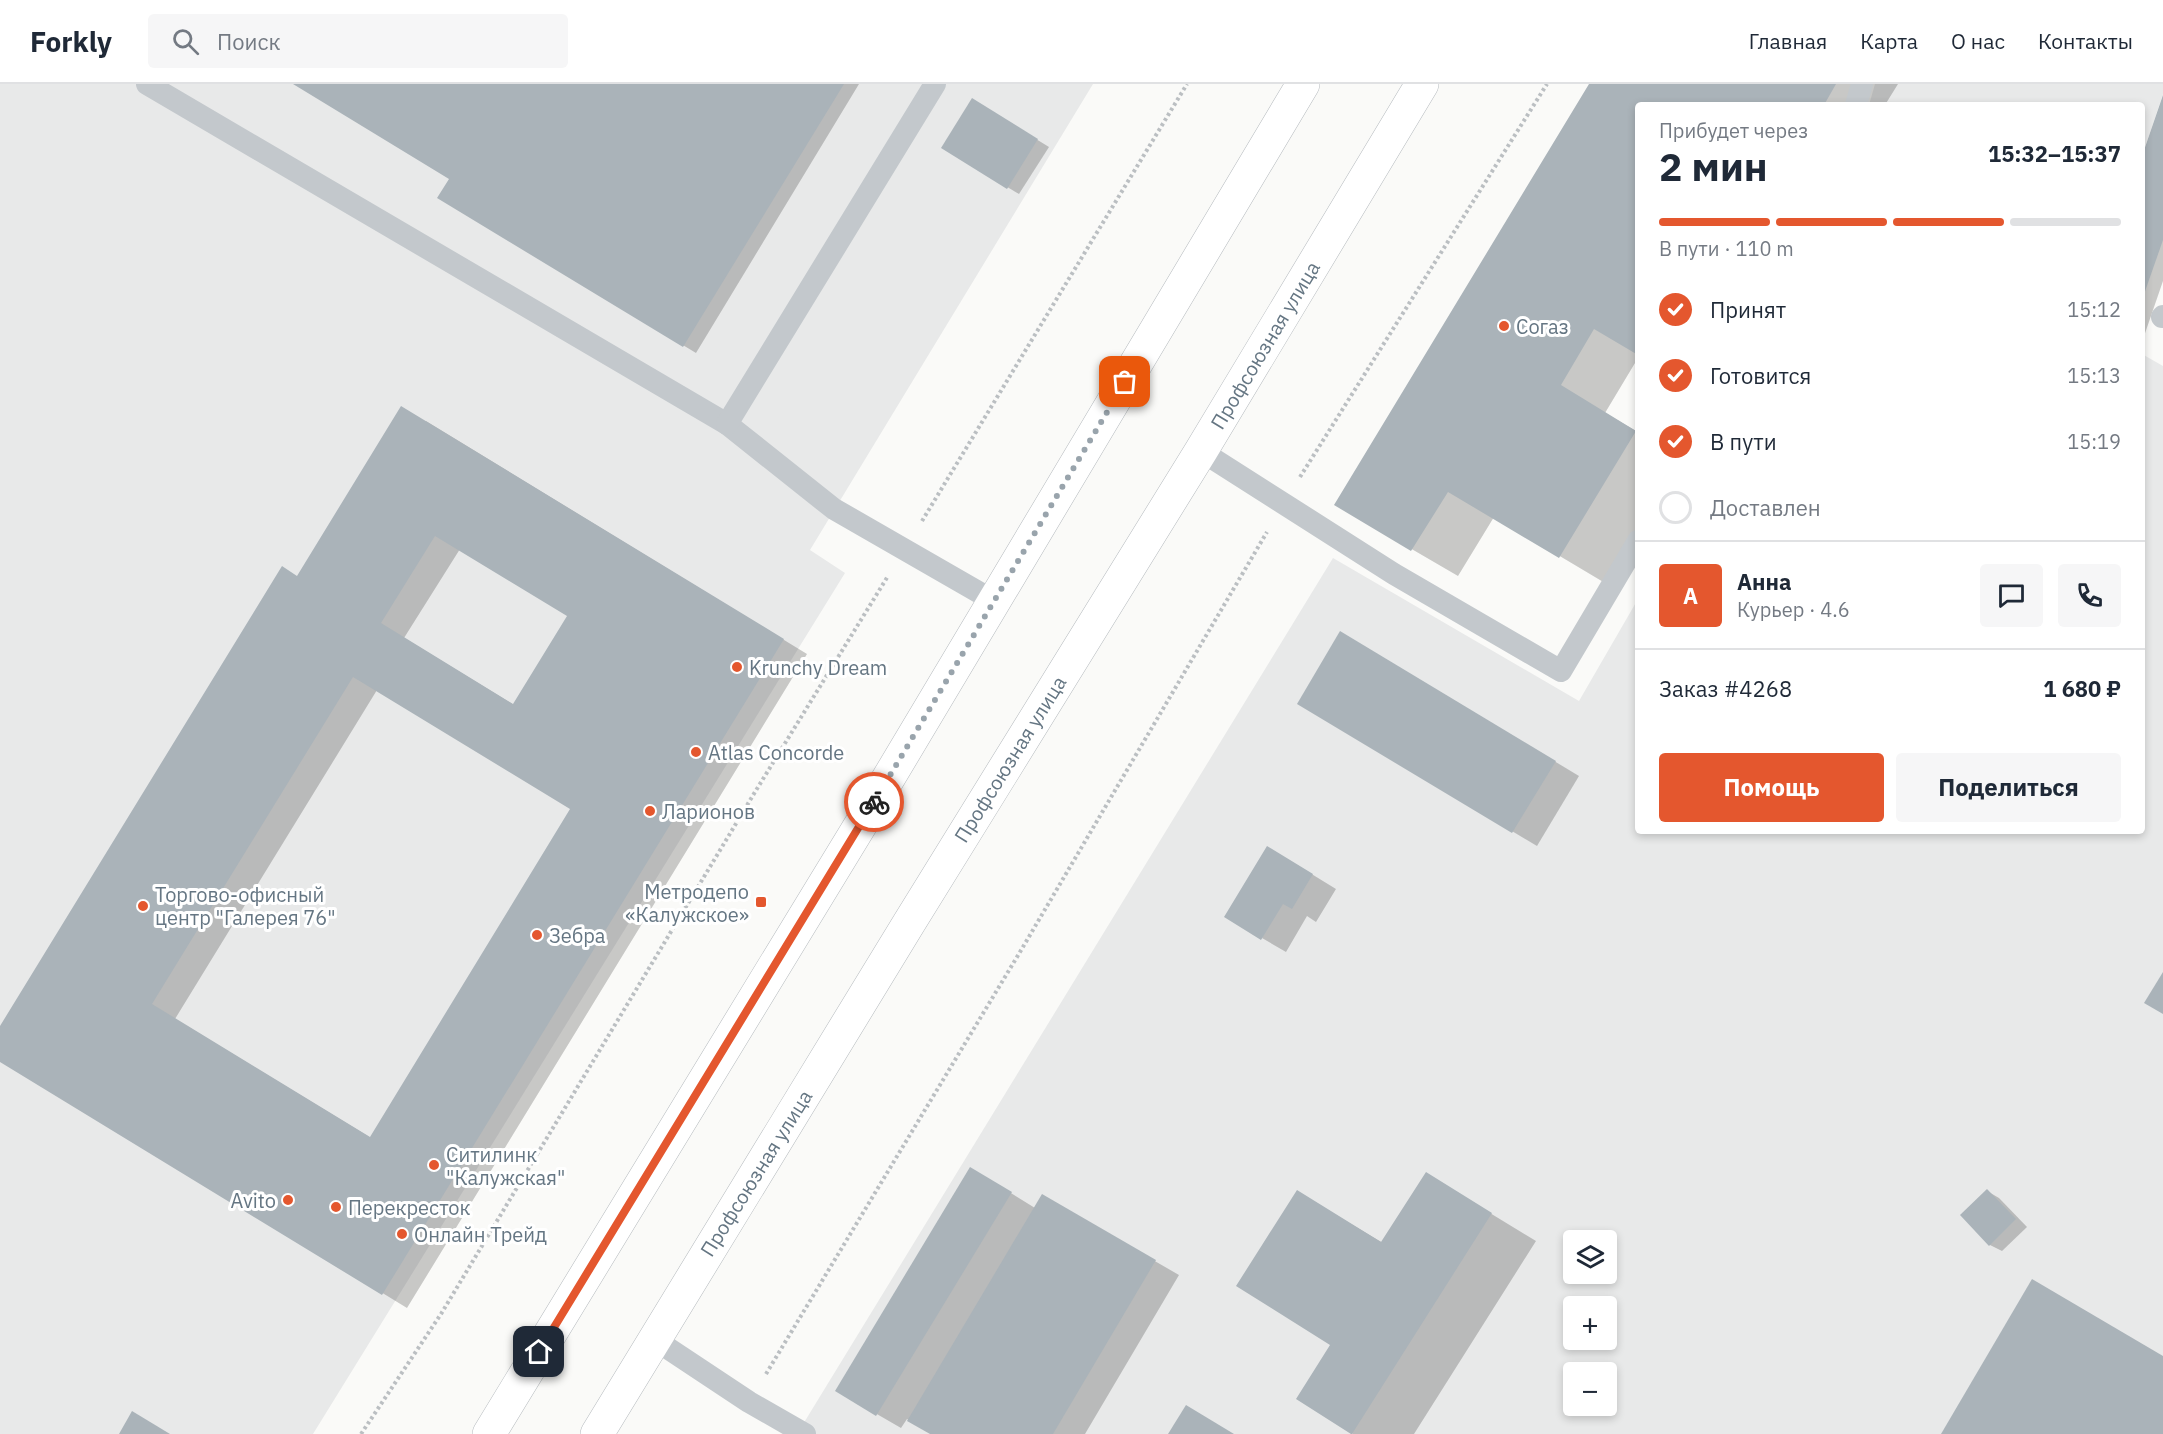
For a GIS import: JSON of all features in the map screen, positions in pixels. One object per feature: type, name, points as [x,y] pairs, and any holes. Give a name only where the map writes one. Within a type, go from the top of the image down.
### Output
[{"type":"main road","points":[[489,1434],[856,832],[1303,84]]},
{"type":"main road","name":"Профсоюзная улица","points":[[597,1434],[1201,451],[1422,84]]},
{"type":"lane","points":[[147,84],[727,424],[834,509],[994,601]]},
{"type":"lane","points":[[727,424],[935,84]]},
{"type":"lane","points":[[1857,102],[1862,84]]},
{"type":"lane","points":[[1201,451],[1394,574],[1561,671],[1635,546]]},
{"type":"lane","points":[[654,1339],[749,1402],[805,1434]]},
{"type":"path","points":[[361,1434],[441,1314],[1187,84]]},
{"type":"path","points":[[749,1402],[1020,952],[1284,502],[1547,84]]},
{"type":"shaded area","points":[[0,84],[1093,84],[810,550],[845,573],[313,1434],[0,1434]]},
{"type":"shaded area","points":[[1875,84],[2163,84],[2163,94],[2145,147],[2145,102],[1870,102]]},
{"type":"shaded area","points":[[2145,356],[2163,366],[2163,1434],[797,1434],[1333,558],[1579,701],[1635,604],[1635,834],[2145,834]]},
{"type":"building","points":[[293,84],[844,84],[683,347],[437,198],[449,179]]},
{"type":"building","points":[[1589,84],[1836,84],[1826,102],[1635,102],[1635,353],[1594,329],[1561,385],[1635,430],[1635,433],[1559,558],[1448,492],[1411,551],[1334,505]]},
{"type":"building","points":[[2163,95],[2163,240],[2145,291],[2145,147]]},
{"type":"building","points":[[972,98],[1038,139],[1007,189],[941,148]]},
{"type":"building","name":"Торгово-офисный центр \"Галерея 76\"","points":[[401,406],[784,639],[382,1295],[0,1062],[0,1026],[282,566],[297,576]],"holes":[[[435,536],[567,616],[513,704],[381,623]],[[353,677],[570,809],[370,1137],[152,1004]]]},
{"type":"building","points":[[1340,631],[1556,761],[1512,833],[1297,704]]},
{"type":"building","points":[[1267,846],[1313,874],[1292,909],[1283,904],[1261,940],[1224,917]]},
{"type":"building","points":[[2163,972],[2163,1014],[2144,1003]]},
{"type":"building","points":[[970,1167],[1012,1192],[876,1416],[835,1391]]},
{"type":"building","points":[[1426,1172],[1492,1213],[1351,1434],[1296,1399],[1330,1345],[1236,1286],[1297,1190],[1381,1242]]},
{"type":"building","points":[[1987,1189],[2016,1219],[1989,1246],[1960,1215]]},
{"type":"building","points":[[1042,1194],[1156,1260],[1053,1434],[930,1434],[907,1421]]},
{"type":"building","points":[[2032,1279],[2163,1356],[2163,1434],[1941,1434]]},
{"type":"building","points":[[1186,1405],[1234,1434],[1168,1434]]},
{"type":"building","points":[[132,1411],[170,1434],[119,1434]]},
{"type":"way so far","points":[[874,802],[1125,382]]},
{"type":"place","name":"Согаз","points":[[1504,326]]},
{"type":"place","name":"Krunchy Dream","points":[[737,667]]},
{"type":"place","name":"Atlas Concorde","points":[[696,752]]},
{"type":"place","name":"Ларионов","points":[[650,811]]},
{"type":"place","name":"Метродепо «Калужское»","points":[[761,902]]},
{"type":"place","name":"Торгово-офисный центр \"Галерея 76\"","points":[[143,906]]},
{"type":"place","name":"Зебра","points":[[537,935]]},
{"type":"place","name":"Ситилинк \"Калужская\"","points":[[434,1165]]},
{"type":"place","name":"Avito","points":[[288,1200]]},
{"type":"place","name":"Перекресток","points":[[336,1207]]},
{"type":"place","name":"Онлайн Трейд","points":[[402,1234]]},
{"type":"route","points":[[539,1352],[874,802]]}]
